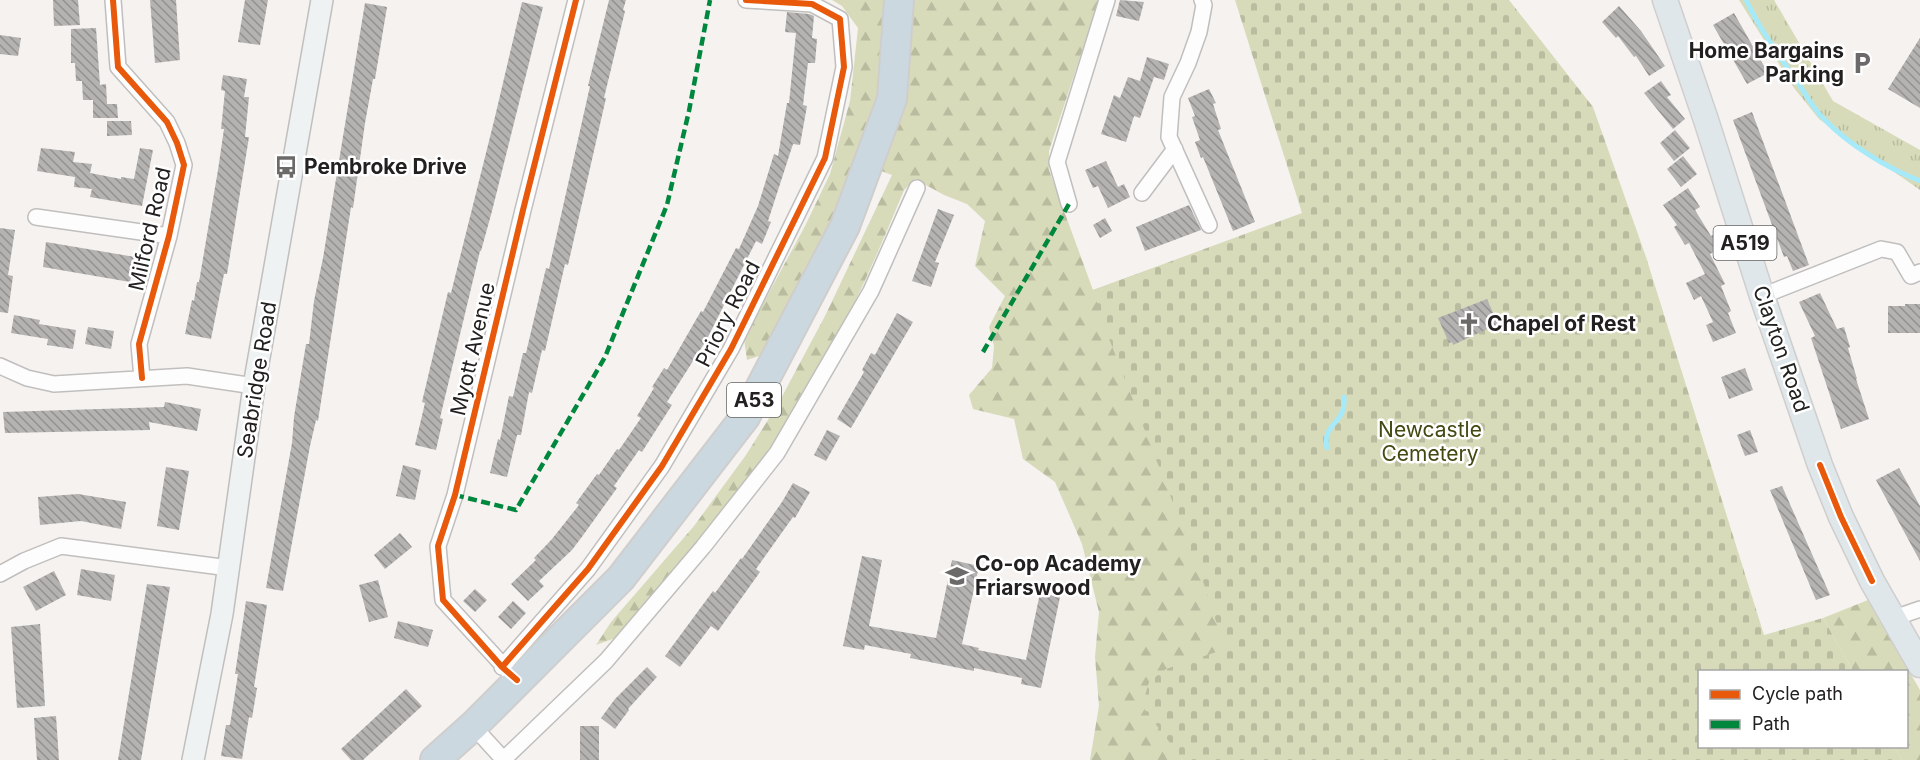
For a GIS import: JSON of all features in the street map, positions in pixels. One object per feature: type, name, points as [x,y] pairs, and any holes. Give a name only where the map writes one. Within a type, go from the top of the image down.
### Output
[{"type":"highway","name":"Priory Road","points":[[435,760],[473,726],[510,673],[621,578],[745,417],[845,226],[892,99],[899,0]]},
{"type":"main road","name":"Seabridge Road","points":[[193,760],[222,614],[254,386],[322,0]]},
{"type":"main road","name":"Clayton Road","points":[[1670,7],[1762,296],[1821,465],[1841,517],[1872,581],[1920,665]]},
{"type":"street","name":"Milford Road","points":[[112,0],[118,67],[167,122],[177,142],[184,165],[169,236],[139,344],[142,378]]},
{"type":"street","name":"Myott Avenue","points":[[510,673],[442,600],[438,546],[455,495],[517,232],[576,0]]},
{"type":"street","name":"Priory Road","points":[[510,673],[662,466],[731,349],[825,158],[844,67],[840,19],[812,4],[746,0]]},
{"type":"street","points":[[1069,204],[1057,162],[1107,0]]},
{"type":"street","points":[[1202,0],[1204,5],[1199,32],[1173,97],[1169,137],[1209,225]]},
{"type":"street","points":[[1142,194],[1175,149]]},
{"type":"street","points":[[473,726],[503,760],[606,661],[703,547],[777,453],[871,291],[917,188]]},
{"type":"street","points":[[36,217],[169,236]]},
{"type":"street","points":[[1762,296],[1881,249],[1898,252],[1911,276],[1920,272]]},
{"type":"street","points":[[0,366],[27,378],[54,384],[186,376],[254,386]]},
{"type":"street","points":[[0,574],[24,561],[61,546],[229,568]]},
{"type":"street","points":[[1894,618],[1920,609]]},
{"type":"green space","points":[[832,0],[1099,0],[1049,151],[1049,170],[1093,290],[1225,242],[1293,580],[1164,732],[1183,760],[1090,760],[1099,706],[1095,657],[1099,612],[1082,544],[1055,482],[1023,459],[1014,419],[973,409],[969,395],[992,368],[994,346],[989,327],[1005,296],[975,266],[985,221],[967,204],[944,195],[915,179],[904,190],[877,255],[831,350],[776,440],[720,515],[621,636],[596,645],[611,622],[694,526],[746,455],[778,404],[825,316],[892,175],[857,162],[832,226],[765,354],[747,360],[744,339],[805,226],[830,174],[850,101],[858,28],[842,6]]},
{"type":"green space","name":"Newcastle Cemetery","points":[[1235,0],[1509,0],[1593,107],[1646,257],[1764,635],[1823,618],[1852,670],[1698,670],[1698,748],[1895,748],[1902,760],[1183,760],[1142,706],[1149,682],[1166,669],[1225,649],[1200,572],[1108,336],[1093,290],[1302,213]]},
{"type":"green space","points":[[1739,0],[1774,0],[1833,101],[1920,150],[1920,190],[1819,119],[1794,88]]},
{"type":"green space","points":[[1868,600],[1920,690],[1920,760],[1902,760],[1895,748],[1908,748],[1908,670],[1852,670],[1823,618]]},
{"type":"building","points":[[53,0],[78,0],[80,25],[54,26]]},
{"type":"building","points":[[150,0],[176,0],[180,60],[155,63]]},
{"type":"building","points":[[245,0],[268,0],[260,45],[238,42]]},
{"type":"building","points":[[609,0],[626,0],[623,10],[625,11],[568,265],[565,264],[545,351],[542,350],[532,393],[529,392],[521,435],[517,435],[507,477],[490,473],[498,439],[500,440],[509,396],[513,397],[523,353],[526,353],[546,268],[549,269]]},
{"type":"building","points":[[1120,0],[1144,2],[1139,21],[1116,16]]},
{"type":"building","points":[[522,2],[543,7],[480,251],[440,418],[443,419],[436,450],[415,445],[425,403],[422,402]]},
{"type":"building","points":[[365,3],[387,7],[365,123],[353,208],[351,207],[318,421],[316,420],[310,446],[283,591],[266,588]]},
{"type":"building","points":[[1619,6],[1641,31],[1665,66],[1649,76],[1636,56],[1634,57],[1618,36],[1616,38],[1602,22]]},
{"type":"building","points":[[787,12],[814,16],[812,38],[817,39],[815,63],[808,63],[803,105],[807,106],[800,145],[793,144],[768,221],[771,222],[762,244],[756,241],[707,339],[667,402],[672,405],[642,452],[639,450],[614,486],[617,488],[572,550],[539,581],[544,586],[528,601],[511,584],[536,560],[534,558],[579,505],[576,503],[617,449],[619,450],[641,418],[637,416],[654,388],[652,387],[664,368],[667,370],[701,311],[703,312],[736,248],[739,249],[758,206],[774,154],[778,156],[787,103],[789,103],[796,33],[785,32]]},
{"type":"building","points":[[1734,13],[1768,73],[1747,84],[1713,25]]},
{"type":"building","points":[[96,28],[100,85],[106,84],[107,104],[117,104],[118,118],[93,118],[93,100],[83,100],[82,81],[76,81],[75,63],[71,63],[71,29]]},
{"type":"building","points":[[0,35],[21,38],[18,56],[0,54]]},
{"type":"building","points":[[1920,38],[1920,108],[1888,89]]},
{"type":"building","points":[[1147,57],[1169,64],[1164,80],[1154,77],[1140,118],[1134,116],[1126,142],[1101,134],[1114,95],[1120,98],[1128,77],[1140,81]]},
{"type":"building","points":[[223,75],[247,79],[244,97],[249,97],[245,137],[249,137],[227,274],[224,274],[211,339],[185,334],[192,300],[194,301],[197,282],[199,282],[218,170],[224,129],[221,129],[225,91],[221,90]]},
{"type":"building","points":[[1661,81],[1671,95],[1667,97],[1685,119],[1673,129],[1644,93]]},
{"type":"building","points":[[1209,89],[1216,103],[1213,104],[1221,129],[1218,130],[1255,222],[1233,231],[1195,142],[1200,140],[1188,98]]},
{"type":"building","points":[[1752,112],[1809,265],[1793,271],[1787,256],[1784,257],[1733,120]]},
{"type":"building","points":[[107,121],[131,121],[132,135],[107,136]]},
{"type":"building","points":[[1675,130],[1690,148],[1674,161],[1660,143]]},
{"type":"building","points":[[41,148],[75,152],[73,162],[92,164],[90,173],[121,179],[121,177],[134,179],[140,148],[153,150],[142,206],[90,197],[92,189],[74,187],[75,177],[37,171]]},
{"type":"building","points":[[1683,156],[1697,174],[1681,187],[1667,169]]},
{"type":"building","points":[[1106,161],[1118,187],[1124,184],[1130,197],[1108,208],[1098,186],[1093,188],[1085,170]]},
{"type":"building","points":[[1688,188],[1700,207],[1695,210],[1711,236],[1716,233],[1723,247],[1710,254],[1725,284],[1721,286],[1731,311],[1728,313],[1736,333],[1713,342],[1706,325],[1713,322],[1701,296],[1694,300],[1686,283],[1705,274],[1689,243],[1685,245],[1674,227],[1677,225],[1663,205]]},
{"type":"building","points":[[1189,205],[1201,230],[1145,251],[1136,227]]},
{"type":"building","points":[[938,209],[954,215],[935,262],[939,263],[931,287],[912,281]]},
{"type":"building","points":[[1105,218],[1112,231],[1100,238],[1093,225]]},
{"type":"building","points":[[0,228],[15,230],[8,275],[13,276],[8,313],[0,312]]},
{"type":"building","points":[[46,242],[135,257],[130,282],[43,267]]},
{"type":"building","points":[[1820,293],[1837,329],[1844,327],[1856,379],[1869,419],[1841,429],[1811,338],[1815,336],[1799,302]]},
{"type":"building","name":"Chapel of Rest","points":[[1487,299],[1498,324],[1453,345],[1452,342],[1449,343],[1438,318]]},
{"type":"building","points":[[1905,304],[1920,304],[1920,333],[1888,333],[1888,306],[1905,306]]},
{"type":"building","points":[[897,313],[913,322],[851,428],[837,419],[864,372],[862,370],[871,353],[875,355]]},
{"type":"building","points":[[14,315],[40,320],[39,324],[76,330],[73,349],[47,345],[48,339],[11,333]]},
{"type":"building","points":[[88,327],[114,331],[111,349],[85,344]]},
{"type":"building","points":[[1745,368],[1753,390],[1729,399],[1721,377]]},
{"type":"building","points":[[165,402],[201,409],[197,431],[149,422],[150,430],[5,433],[3,412],[164,407]]},
{"type":"building","points":[[827,430],[840,436],[826,461],[814,455]]},
{"type":"building","points":[[1750,430],[1758,452],[1745,456],[1737,435]]},
{"type":"building","points":[[403,465],[421,470],[415,500],[396,496]]},
{"type":"building","points":[[166,467],[189,471],[179,530],[157,526]]},
{"type":"building","points":[[1899,468],[1920,506],[1920,561],[1876,480]]},
{"type":"building","points":[[793,483],[810,492],[795,518],[793,517],[756,569],[760,572],[718,631],[711,626],[680,667],[665,656],[713,591],[715,593],[742,559]]},
{"type":"building","points":[[1782,486],[1830,595],[1816,600],[1770,490]]},
{"type":"building","points":[[78,494],[126,502],[121,529],[81,521],[40,525],[38,497]]},
{"type":"building","points":[[400,533],[412,547],[385,569],[374,555]]},
{"type":"building","points":[[862,556],[882,560],[869,626],[936,638],[952,560],[979,566],[962,644],[979,648],[978,650],[1026,660],[1040,593],[1060,597],[1041,688],[1021,684],[1022,678],[910,658],[911,654],[865,645],[864,650],[843,646]]},
{"type":"building","points":[[81,569],[115,575],[111,601],[77,595]]},
{"type":"building","points":[[54,571],[66,595],[36,611],[23,587]]},
{"type":"building","points":[[378,580],[388,617],[369,622],[359,585]]},
{"type":"building","points":[[147,584],[170,587],[141,760],[118,760]]},
{"type":"building","points":[[475,589],[487,600],[475,612],[463,601]]},
{"type":"building","points":[[246,601],[267,605],[254,687],[257,688],[252,718],[249,717],[242,759],[221,756],[226,725],[230,725]]},
{"type":"building","points":[[513,601],[526,613],[511,629],[498,617]]},
{"type":"building","points":[[398,621],[433,630],[428,647],[394,638]]},
{"type":"building","points":[[40,624],[45,706],[17,708],[11,627]]},
{"type":"building","points":[[647,667],[657,677],[628,709],[615,729],[601,718],[615,699]]},
{"type":"building","points":[[406,689],[422,706],[363,760],[351,760],[341,749]]},
{"type":"building","points":[[56,716],[59,760],[37,760],[34,718]]},
{"type":"building","points":[[580,726],[599,726],[599,760],[580,760]]},
{"type":"waterway","points":[[1746,0],[1771,44],[1820,115],[1845,138],[1869,155],[1920,181]]},
{"type":"waterway","points":[[1327,448],[1328,433],[1342,413],[1344,397]]},
{"type":"marked path","points":[[455,495],[516,510],[605,357],[667,205],[689,111],[710,0]]},
{"type":"marked path","points":[[983,352],[1069,204]]},
{"type":"cycle path","points":[[113,0],[118,67],[167,122],[184,165],[169,236],[139,344],[142,378]]},
{"type":"cycle path","points":[[517,680],[502,667],[443,600],[438,546],[455,495],[576,0]]},
{"type":"cycle path","points":[[502,667],[588,569],[662,466],[731,349],[825,158],[844,67],[840,19],[812,4],[746,0]]},
{"type":"cycle path","points":[[1820,465],[1841,517],[1872,581]]},
{"type":"place","name":"Home Bargains Parking","points":[[1862,63]]},
{"type":"place","name":"Pembroke Drive","points":[[286,167]]},
{"type":"place","name":"Chapel of Rest","points":[[1469,324]]},
{"type":"place","name":"Co-op Academy Friarswood","points":[[957,576]]}]
